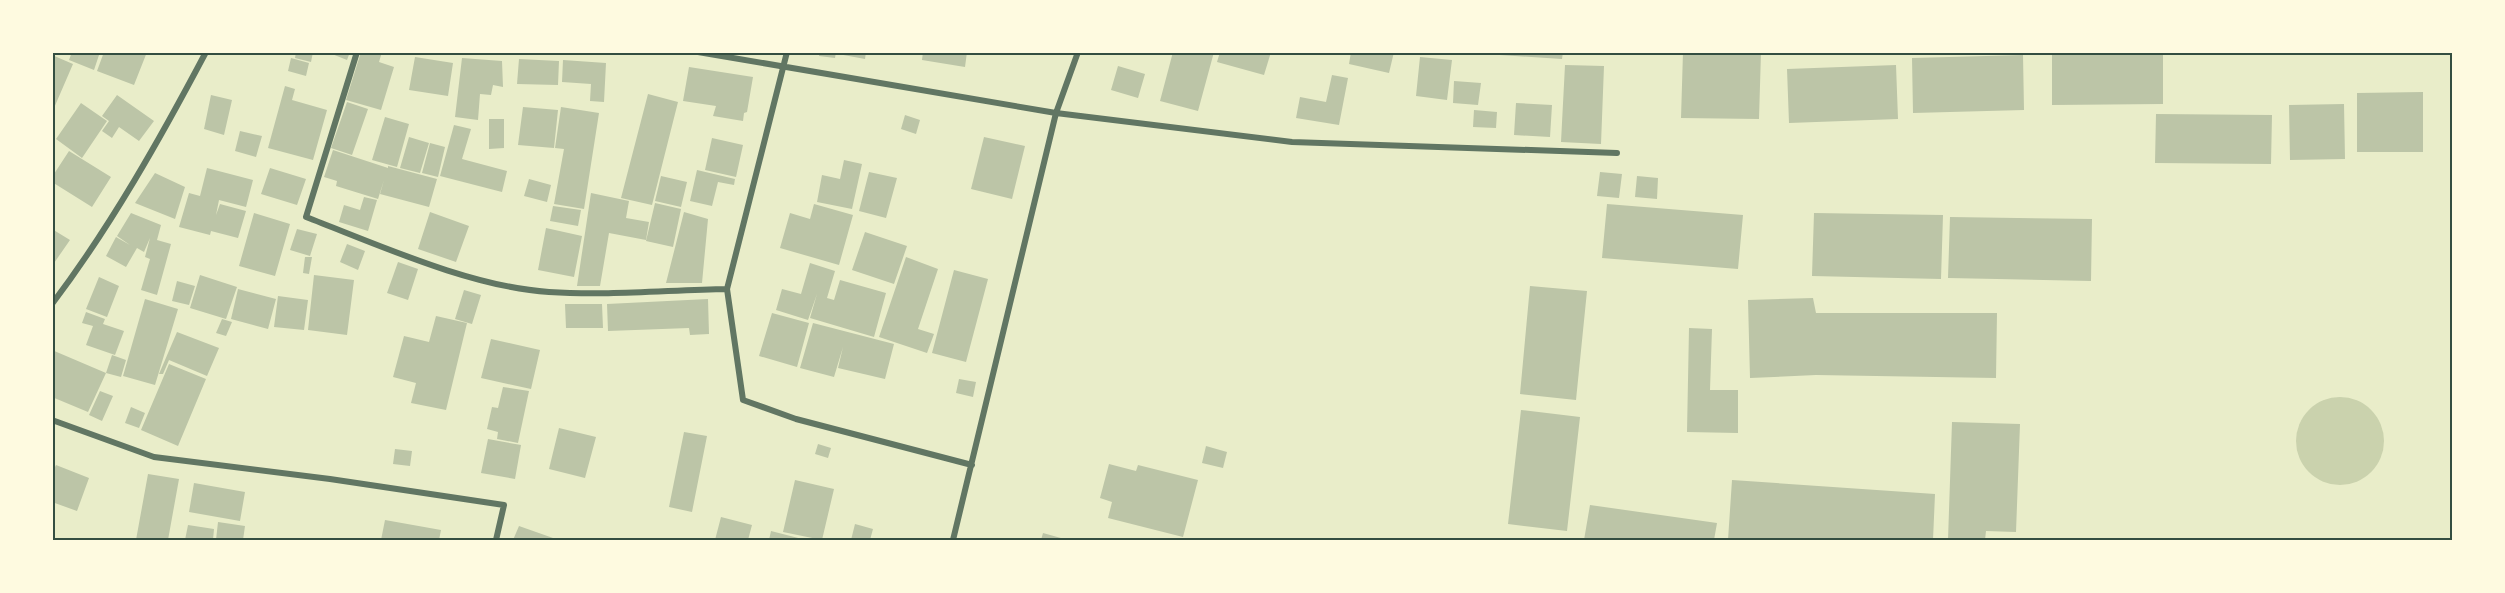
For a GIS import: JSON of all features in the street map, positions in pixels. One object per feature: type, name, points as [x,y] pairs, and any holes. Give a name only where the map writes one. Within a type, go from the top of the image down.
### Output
[{"type":"street","points":[[52,304],[72,279],[172,117],[206,52]]},
{"type":"street","points":[[357,52],[306,217],[390,250],[487,282],[548,292],[727,289]]},
{"type":"street","points":[[698,52],[782,68],[1056,112],[1292,142],[1617,153]]},
{"type":"street","points":[[787,52],[727,289],[743,400],[796,419],[972,465]]},
{"type":"street","points":[[953,540],[1056,112],[1078,52]]},
{"type":"street","points":[[52,420],[154,457],[330,479],[504,505],[496,540]]},
{"type":"green space","points":[[2340,397],[2357,401],[2371,410],[2380,424],[2384,441],[2380,458],[2371,472],[2357,481],[2340,485],[2323,481],[2309,472],[2300,458],[2296,441],[2300,424],[2309,410],[2323,401]]},
{"type":"building","points":[[72,52],[100,52],[94,70],[69,60]]},
{"type":"building","points":[[104,52],[147,52],[134,85],[97,71]]},
{"type":"building","points":[[296,52],[313,52],[311,62],[295,58]]},
{"type":"building","points":[[327,52],[350,52],[347,60]]},
{"type":"building","points":[[361,52],[382,52],[379,62],[394,67],[381,110],[346,100]]},
{"type":"building","points":[[820,52],[836,52],[835,58],[819,56]]},
{"type":"building","points":[[839,52],[866,52],[865,59],[838,54]]},
{"type":"building","points":[[923,52],[967,52],[965,67],[922,60]]},
{"type":"building","points":[[1173,52],[1214,52],[1198,111],[1160,101]]},
{"type":"building","points":[[1220,52],[1271,52],[1264,75],[1217,62]]},
{"type":"building","points":[[1351,52],[1394,52],[1389,73],[1349,64]]},
{"type":"building","points":[[1500,52],[1563,52],[1562,59],[1500,55]]},
{"type":"building","points":[[1683,52],[1761,52],[1759,119],[1681,118]]},
{"type":"building","points":[[52,55],[73,64],[54,108],[52,107]]},
{"type":"building","points":[[2023,55],[2024,110],[1913,113],[1912,58]]},
{"type":"building","points":[[2052,55],[2163,55],[2163,104],[2052,105]]},
{"type":"building","points":[[415,57],[453,63],[448,96],[409,90]]},
{"type":"building","points":[[1420,57],[1452,60],[1447,100],[1416,96]]},
{"type":"building","points":[[291,58],[309,63],[306,76],[288,71]]},
{"type":"building","points":[[462,58],[502,61],[503,87],[493,85],[491,95],[480,94],[478,120],[455,117]]},
{"type":"building","points":[[519,59],[559,61],[558,85],[517,84]]},
{"type":"building","points":[[563,60],[606,63],[604,102],[590,101],[591,84],[562,82]]},
{"type":"building","points":[[1565,65],[1604,66],[1601,144],[1561,142]]},
{"type":"building","points":[[1896,65],[1898,119],[1789,123],[1787,69]]},
{"type":"building","points":[[1118,66],[1145,74],[1138,98],[1111,90]]},
{"type":"building","points":[[689,67],[753,77],[747,112],[744,113],[743,121],[713,116],[716,106],[683,101]]},
{"type":"building","points":[[1332,75],[1348,78],[1339,125],[1296,118],[1300,97],[1326,102]]},
{"type":"building","points":[[1454,81],[1481,83],[1478,105],[1453,103]]},
{"type":"building","points":[[285,86],[295,89],[292,100],[327,110],[313,160],[268,148]]},
{"type":"building","points":[[2423,92],[2423,152],[2357,152],[2357,93]]},
{"type":"building","points":[[648,94],[678,102],[652,205],[621,198]]},
{"type":"building","points":[[117,95],[154,121],[139,141],[119,127],[112,138],[102,131],[109,121],[102,116]]},
{"type":"building","points":[[211,95],[232,100],[224,135],[204,129]]},
{"type":"building","points":[[347,102],[368,109],[352,155],[331,148]]},
{"type":"building","points":[[81,103],[107,121],[82,158],[56,139]]},
{"type":"building","points":[[1516,103],[1552,105],[1550,137],[1514,135]]},
{"type":"building","points":[[2344,104],[2345,159],[2290,160],[2289,105]]},
{"type":"building","points":[[523,107],[558,110],[554,148],[518,145]]},
{"type":"building","points":[[561,107],[599,113],[584,209],[554,204],[564,149],[555,148]]},
{"type":"building","points":[[1474,110],[1497,112],[1496,128],[1473,127]]},
{"type":"building","points":[[2156,114],[2272,115],[2271,164],[2155,163]]},
{"type":"building","points":[[905,115],[920,120],[916,134],[901,129]]},
{"type":"building","points":[[385,117],[409,124],[397,167],[372,160]]},
{"type":"building","points":[[489,119],[504,119],[504,148],[489,149]]},
{"type":"building","points":[[454,125],[471,129],[462,159],[507,171],[502,192],[440,176]]},
{"type":"building","points":[[240,131],[262,136],[256,157],[235,151]]},
{"type":"building","points":[[409,137],[429,143],[420,173],[400,168]]},
{"type":"building","points":[[984,137],[1025,146],[1012,199],[971,189]]},
{"type":"building","points":[[712,138],[743,145],[736,177],[705,170]]},
{"type":"building","points":[[430,143],[445,147],[438,177],[422,173]]},
{"type":"building","points":[[333,150],[388,168],[388,166],[437,179],[429,207],[380,194],[384,180],[378,199],[336,186],[337,181],[324,177]]},
{"type":"building","points":[[69,151],[111,177],[92,207],[52,182],[52,177]]},
{"type":"building","points":[[844,160],[862,164],[852,209],[817,202],[822,175],[840,179]]},
{"type":"building","points":[[207,168],[253,180],[246,207],[219,200],[216,215],[220,204],[246,211],[238,238],[211,231],[210,235],[179,227],[189,193],[200,196]]},
{"type":"building","points":[[270,168],[306,179],[297,205],[261,194]]},
{"type":"building","points":[[697,170],[735,179],[734,185],[718,182],[712,206],[690,201]]},
{"type":"building","points":[[869,172],[897,178],[886,218],[859,211]]},
{"type":"building","points":[[1600,172],[1622,174],[1619,198],[1597,196]]},
{"type":"building","points":[[155,173],[185,187],[175,219],[135,203]]},
{"type":"building","points":[[661,176],[687,182],[681,207],[655,201]]},
{"type":"building","points":[[1637,176],[1658,178],[1657,199],[1635,197]]},
{"type":"building","points":[[529,179],[551,185],[547,202],[524,196]]},
{"type":"building","points":[[591,193],[629,201],[626,218],[649,222],[646,240],[609,233],[600,286],[577,286]]},
{"type":"building","points":[[364,197],[377,200],[368,231],[339,222],[344,205],[360,210]]},
{"type":"building","points":[[655,203],[681,209],[673,247],[646,241]]},
{"type":"building","points":[[814,204],[853,215],[839,265],[780,248],[790,213],[810,219]]},
{"type":"building","points":[[1607,204],[1743,215],[1738,269],[1602,258]]},
{"type":"building","points":[[553,206],[581,210],[578,226],[550,221]]},
{"type":"building","points":[[430,212],[469,226],[456,262],[418,249]]},
{"type":"building","points":[[684,212],[708,219],[702,283],[666,283]]},
{"type":"building","points":[[131,213],[161,225],[157,240],[171,244],[157,295],[141,290],[150,259],[145,257],[150,238],[144,252],[137,248],[126,267],[106,256],[116,237],[130,245],[117,236]]},
{"type":"building","points":[[254,213],[290,224],[275,276],[239,266]]},
{"type":"building","points":[[1814,213],[1943,215],[1941,279],[1812,276]]},
{"type":"building","points":[[1950,217],[2092,219],[2091,281],[1948,278]]},
{"type":"building","points":[[546,228],[582,236],[574,277],[538,270]]},
{"type":"building","points":[[52,229],[70,240],[52,266]]},
{"type":"building","points":[[297,229],[317,234],[310,256],[290,250]]},
{"type":"building","points":[[865,232],[907,246],[894,284],[852,270]]},
{"type":"building","points":[[347,244],[365,251],[358,270],[340,262]]},
{"type":"building","points":[[305,257],[312,257],[309,274],[303,273]]},
{"type":"building","points":[[906,257],[938,269],[918,329],[934,334],[927,353],[879,337]]},
{"type":"building","points":[[398,262],[418,269],[408,300],[387,293]]},
{"type":"building","points":[[810,263],[835,271],[827,298],[834,300],[840,280],[886,293],[874,337],[810,318],[817,294],[808,320],[776,310],[782,289],[801,294]]},
{"type":"building","points":[[954,270],[988,279],[966,362],[932,353]]},
{"type":"building","points":[[200,275],[237,287],[226,319],[190,308]]},
{"type":"building","points":[[314,275],[354,280],[347,335],[308,330]]},
{"type":"building","points":[[99,277],[119,286],[107,317],[86,309]]},
{"type":"building","points":[[177,281],[195,286],[189,305],[172,301]]},
{"type":"building","points":[[1530,286],[1587,291],[1576,400],[1520,394]]},
{"type":"building","points":[[238,289],[276,299],[268,329],[231,319]]},
{"type":"building","points":[[464,290],[481,295],[472,324],[455,319]]},
{"type":"building","points":[[278,296],[308,300],[304,330],[274,327]]},
{"type":"building","points":[[1813,298],[1816,313],[1997,313],[1996,378],[1816,375],[1750,378],[1748,300]]},
{"type":"building","points":[[145,299],[178,309],[155,385],[123,376]]},
{"type":"building","points":[[708,299],[709,334],[690,335],[689,328],[608,331],[607,304]]},
{"type":"building","points":[[565,304],[602,304],[603,328],[566,328]]},
{"type":"building","points":[[86,312],[105,319],[103,324],[124,331],[115,355],[86,345],[93,326],[82,323]]},
{"type":"building","points":[[772,313],[809,323],[797,367],[759,356]]},
{"type":"building","points":[[436,316],[467,323],[446,410],[411,403],[416,383],[393,377],[404,336],[429,342]]},
{"type":"building","points":[[222,319],[232,322],[226,336],[216,333]]},
{"type":"building","points":[[813,323],[894,344],[885,379],[838,368],[843,347],[834,377],[800,368]]},
{"type":"building","points":[[1689,328],[1712,329],[1710,390],[1738,390],[1738,433],[1687,432]]},
{"type":"building","points":[[177,332],[219,348],[207,376],[169,360],[163,374],[159,374]]},
{"type":"building","points":[[491,339],[540,350],[531,389],[481,378]]},
{"type":"building","points":[[52,350],[106,373],[88,412],[52,397]]},
{"type":"building","points":[[112,355],[126,360],[121,377],[106,373]]},
{"type":"building","points":[[169,364],[206,379],[178,446],[141,430]]},
{"type":"building","points":[[959,379],[976,382],[973,397],[956,393]]},
{"type":"building","points":[[503,387],[529,391],[518,443],[497,439],[498,432],[487,429],[492,407],[498,408]]},
{"type":"building","points":[[100,391],[113,396],[102,421],[89,415]]},
{"type":"building","points":[[131,407],[145,413],[139,428],[125,423]]},
{"type":"building","points":[[1521,410],[1580,417],[1567,531],[1508,524]]},
{"type":"building","points":[[1952,422],[2020,424],[2016,532],[1986,531],[1985,540],[1948,540]]},
{"type":"building","points":[[559,428],[596,437],[585,478],[549,469]]},
{"type":"building","points":[[684,432],[707,436],[692,512],[669,507]]},
{"type":"building","points":[[488,439],[521,445],[515,479],[481,473]]},
{"type":"building","points":[[818,444],[831,448],[828,458],[815,454]]},
{"type":"building","points":[[1206,446],[1227,452],[1223,468],[1202,463]]},
{"type":"building","points":[[395,449],[412,451],[410,466],[393,464]]},
{"type":"building","points":[[1109,464],[1136,471],[1138,465],[1198,480],[1183,537],[1108,518],[1112,502],[1100,498]]},
{"type":"building","points":[[56,465],[89,478],[77,511],[52,502],[52,473]]},
{"type":"building","points":[[148,474],[179,479],[168,540],[136,540]]},
{"type":"building","points":[[795,480],[834,489],[822,540],[783,532]]},
{"type":"building","points":[[1732,480],[1935,494],[1933,540],[1728,540]]},
{"type":"building","points":[[194,483],[245,492],[240,521],[189,512]]},
{"type":"building","points":[[1590,505],[1717,523],[1714,540],[1584,540]]},
{"type":"building","points":[[721,517],[752,525],[748,540],[715,540]]},
{"type":"building","points":[[385,520],[441,530],[439,540],[381,540]]},
{"type":"building","points":[[218,522],[245,526],[243,540],[216,540]]},
{"type":"building","points":[[855,524],[873,529],[870,540],[851,540]]},
{"type":"building","points":[[188,525],[214,529],[213,540],[185,540]]},
{"type":"building","points":[[519,526],[553,538],[553,540],[513,540]]},
{"type":"building","points":[[771,531],[806,540],[769,540]]},
{"type":"building","points":[[1043,533],[1068,540],[1041,540]]}]
